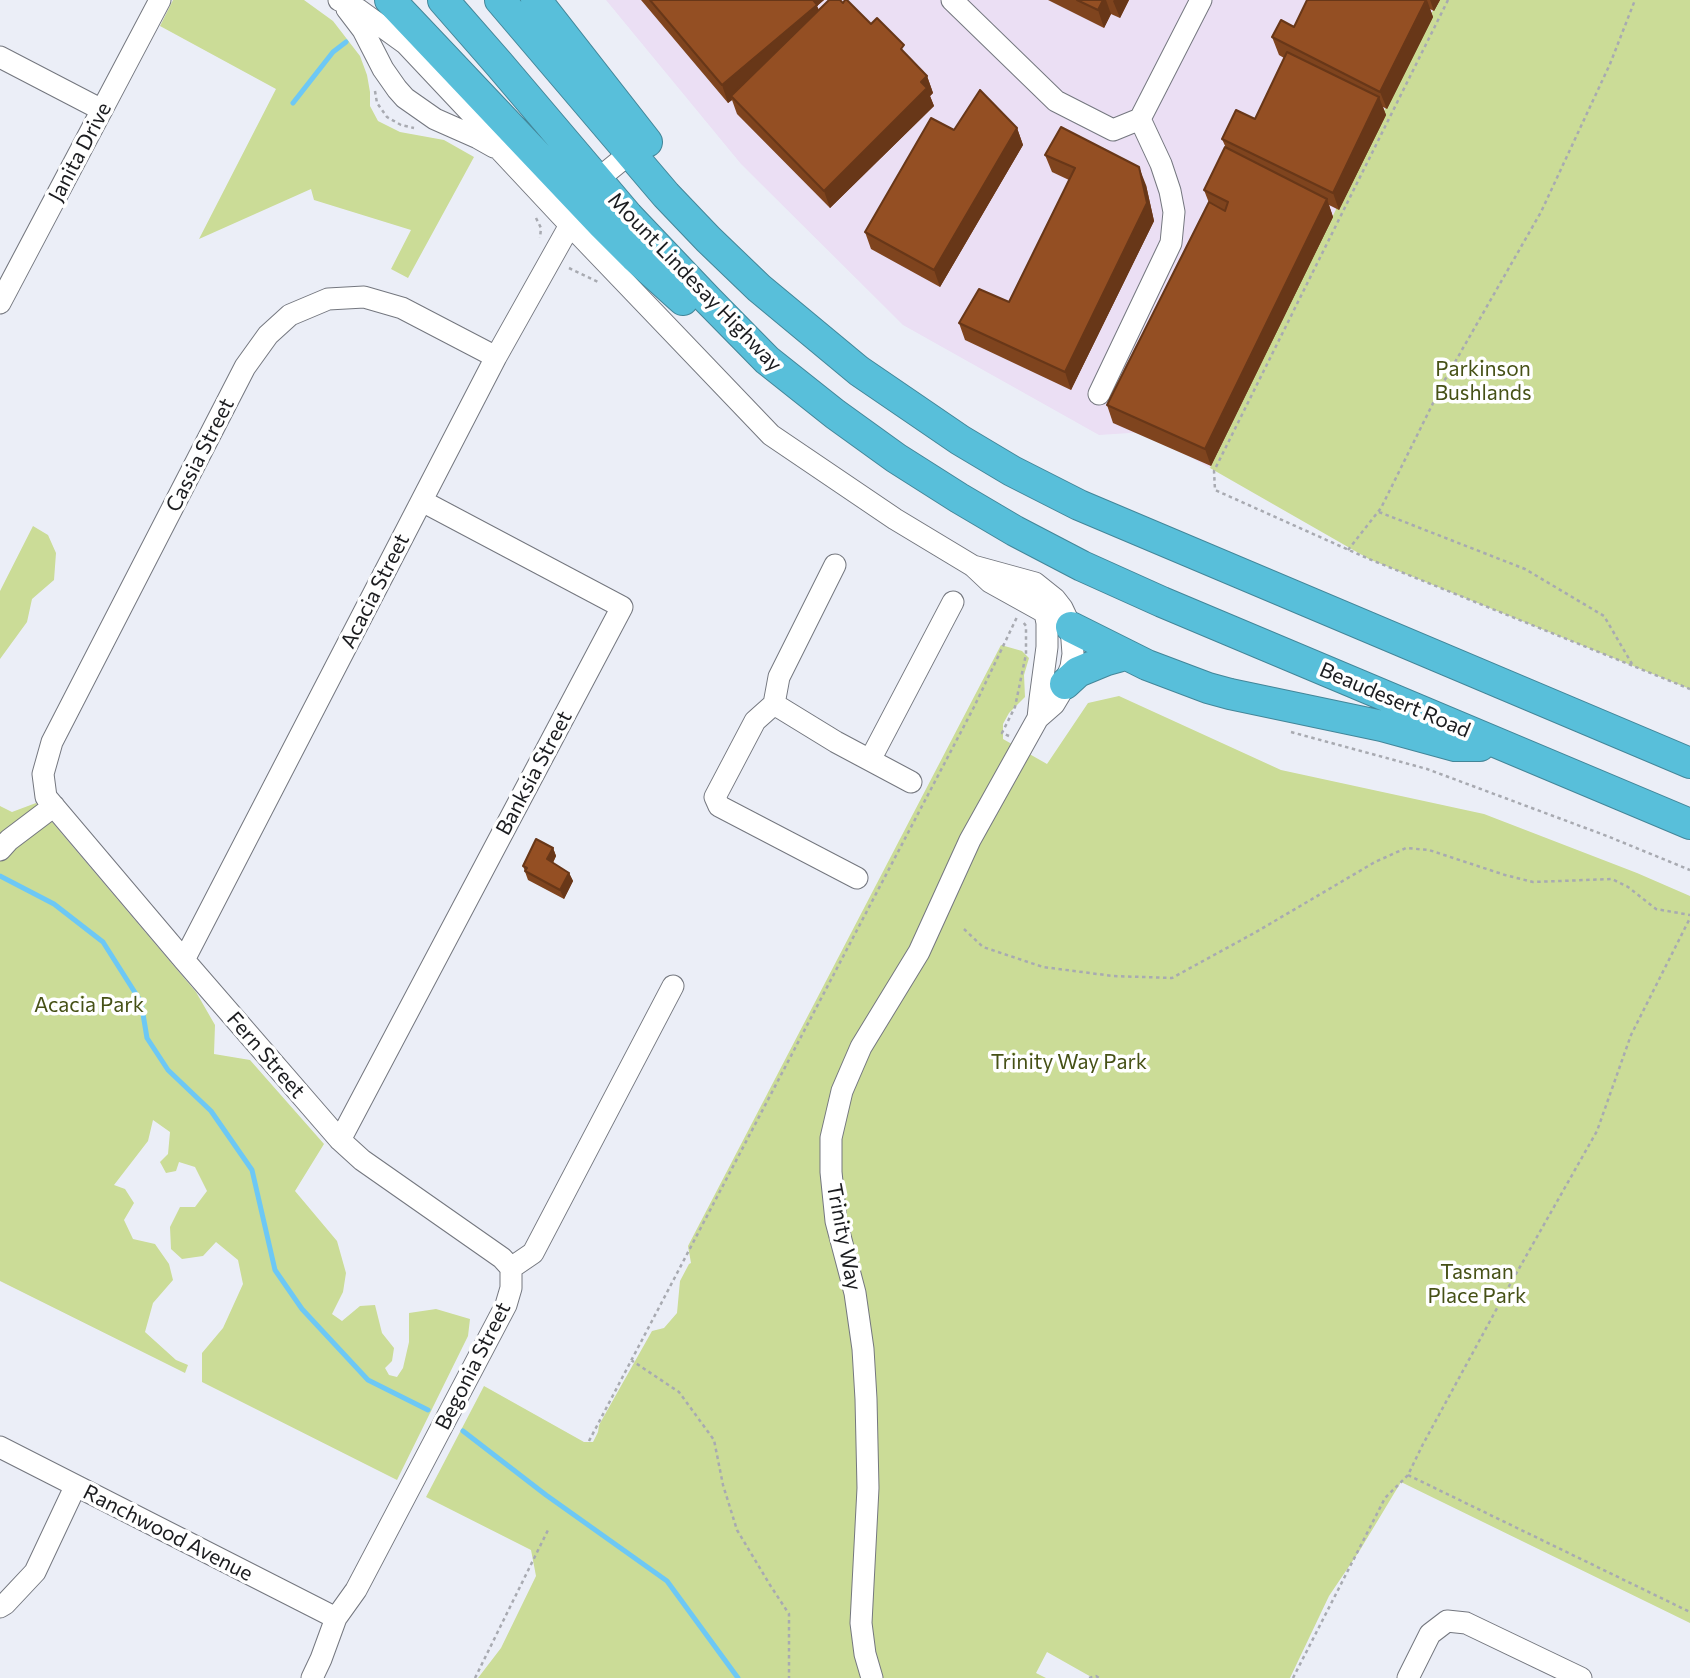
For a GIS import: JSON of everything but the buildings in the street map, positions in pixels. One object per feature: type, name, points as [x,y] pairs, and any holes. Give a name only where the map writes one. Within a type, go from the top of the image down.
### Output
[{"type":"highway","points":[[390,0],[634,256],[737,346],[767,360]]},
{"type":"highway","name":"Mount Lindesay Highway","points":[[443,0],[671,263],[767,360],[896,458],[1015,531],[1101,574]]},
{"type":"highway","name":"Mount Lindesay Highway","points":[[500,0],[666,195],[758,288],[859,371],[960,440],[1012,471],[1123,525],[1690,763]]},
{"type":"highway","points":[[536,0],[653,151],[666,195]]},
{"type":"highway","name":"Beaudesert Road","points":[[1101,574],[1163,603],[1690,824]]},
{"type":"highway","points":[[1071,627],[1186,680],[1243,697],[1382,726],[1455,746],[1502,745]]},
{"type":"highway","points":[[1065,684],[1078,672],[1125,654]]},
{"type":"street","name":"Janita Drive","points":[[0,303],[160,0]]},
{"type":"street","points":[[952,0],[1056,101],[1113,130],[1140,119],[1201,0]]},
{"type":"street","points":[[341,2],[359,10],[406,44],[486,130],[499,149],[771,435],[895,519],[973,566],[990,582],[1071,627]]},
{"type":"street","points":[[341,2],[363,30],[383,69],[421,120]]},
{"type":"street","points":[[0,57],[102,110]]},
{"type":"street","points":[[421,120],[430,99],[433,73]]},
{"type":"street","points":[[421,120],[435,119],[499,149]]},
{"type":"street","points":[[1099,394],[1171,243],[1174,212],[1170,191],[1140,119]]},
{"type":"street","points":[[597,180],[630,153]]},
{"type":"street","name":"Acacia Street","points":[[184,960],[496,357],[570,225]]},
{"type":"street","name":"Cassia Street","points":[[54,806],[46,797],[43,774],[52,742],[245,367],[268,335],[290,315],[328,299],[364,297],[401,308],[496,357]]},
{"type":"street","name":"Banksia Street","points":[[340,1140],[622,607],[422,501]]},
{"type":"street","points":[[835,565],[779,677],[774,704],[755,721],[715,797],[719,806],[857,878]]},
{"type":"street","points":[[973,566],[1035,583],[1055,599],[1071,627]]},
{"type":"street","points":[[870,760],[953,602]]},
{"type":"street","name":"Trinity Way","points":[[1038,718],[1047,647],[1045,613]]},
{"type":"street","name":"Trinity Way","points":[[872,1678],[865,1654],[861,1623],[867,1488],[863,1349],[855,1293],[836,1221],[831,1138],[842,1091],[861,1047],[919,952],[970,840],[1038,718],[1054,704],[1065,684],[1073,654],[1071,627]]},
{"type":"street","points":[[774,704],[836,742],[911,782]]},
{"type":"street","points":[[0,850],[54,806]]},
{"type":"street","name":"Fern Street","points":[[54,806],[340,1140],[362,1160],[502,1258],[511,1268]]},
{"type":"street","points":[[511,1268],[533,1253],[673,986]]},
{"type":"street","name":"Begonia Street","points":[[312,1678],[336,1618],[356,1590],[506,1305],[511,1268]]},
{"type":"street","name":"Ranchwood Avenue","points":[[0,1447],[336,1618]]},
{"type":"street","points":[[0,1607],[36,1572],[75,1487]]},
{"type":"street","points":[[1408,1678],[1430,1634],[1447,1621],[1466,1623],[1581,1678]]},
{"type":"path","points":[[1448,0],[1214,471],[1215,490],[1348,550],[1690,688]]},
{"type":"path","points":[[1348,550],[1379,512],[1444,383],[1541,212],[1609,64],[1635,0]]},
{"type":"path","points":[[373,83],[377,103],[387,117],[401,125],[421,120]]},
{"type":"path","points":[[535,214],[541,228],[540,239],[565,266],[601,283]]},
{"type":"path","points":[[1379,512],[1525,569],[1604,616],[1634,666]]},
{"type":"path","points":[[589,1441],[974,707],[1018,614],[1026,626],[1026,654],[1015,707],[1002,733],[1024,743]]},
{"type":"path","points":[[1281,729],[1427,769],[1690,870]]},
{"type":"path","points":[[964,929],[983,947],[1043,967],[1113,976],[1172,978],[1375,862],[1406,848],[1429,850],[1533,882],[1612,878],[1656,909],[1690,916],[1630,1035],[1597,1131],[1508,1288],[1408,1475],[1385,1498],[1293,1678]]},
{"type":"path","points":[[631,1360],[679,1392],[714,1440],[723,1485],[737,1530],[789,1614],[789,1678]]},
{"type":"path","points":[[1408,1475],[1690,1612]]},
{"type":"path","points":[[475,1678],[548,1530]]},
{"type":"path","points":[[1089,1678],[1100,1678]]},
{"type":"shaded area","points":[[606,0],[1438,0],[1210,468],[1145,432],[1099,435],[903,325],[741,164]]},
{"type":"green space","points":[[173,0],[304,0],[333,21],[360,56],[367,75],[370,106],[378,121],[400,132],[444,140],[474,157],[408,278],[391,269],[411,230],[314,200],[311,189],[199,239],[276,89],[160,26]]},
{"type":"green space","name":"Parkinson Bushlands","points":[[1438,0],[1690,0],[1690,689],[1369,559],[1210,468]]},
{"type":"green space","points":[[33,526],[48,535],[56,553],[54,580],[32,599],[27,622],[0,659],[0,591]]},
{"type":"green space","points":[[1001,645],[1022,651],[1029,658],[1024,675],[1025,697],[1009,713],[1003,724],[1003,739],[1047,764],[1088,703],[1119,696],[1281,770],[1484,814],[1690,896],[1690,1623],[1401,1482],[1329,1596],[1290,1678],[1093,1678],[1047,1652],[1036,1673],[1046,1678],[478,1678],[501,1648],[536,1576],[531,1550],[426,1497],[484,1386],[584,1442],[593,1442],[599,1425],[652,1331],[664,1328],[677,1313],[680,1281],[691,1263],[688,1246]]},
{"type":"green space","name":"Acacia Park","points":[[36,803],[196,992],[215,1025],[214,1054],[250,1060],[324,1144],[295,1191],[337,1241],[346,1273],[343,1292],[332,1314],[342,1321],[360,1306],[375,1305],[382,1333],[394,1348],[392,1361],[385,1368],[389,1375],[397,1377],[403,1368],[409,1342],[409,1313],[436,1309],[470,1319],[468,1336],[397,1480],[202,1382],[202,1353],[223,1328],[243,1284],[238,1260],[216,1242],[203,1256],[182,1259],[171,1249],[170,1227],[180,1207],[195,1207],[207,1191],[195,1167],[179,1162],[176,1171],[166,1173],[160,1162],[168,1154],[170,1132],[153,1120],[148,1141],[114,1185],[125,1189],[134,1203],[124,1220],[133,1239],[155,1244],[169,1264],[173,1280],[153,1303],[145,1332],[176,1360],[188,1365],[185,1373],[0,1281],[0,806],[12,812]]},
{"type":"waterway","points":[[293,103],[333,52],[346,42]]},
{"type":"waterway","points":[[0,876],[54,904],[103,942],[141,1002],[147,1038],[168,1070],[211,1111],[252,1170],[275,1270],[302,1309],[368,1380],[428,1410]]},
{"type":"waterway","points":[[463,1431],[546,1495],[667,1581],[738,1678]]},
{"type":"park label","name":"Trinity Way Park","points":[[1069,1062]]},
{"type":"park label","name":"Tasman Place Park","points":[[1477,1284]]}]
